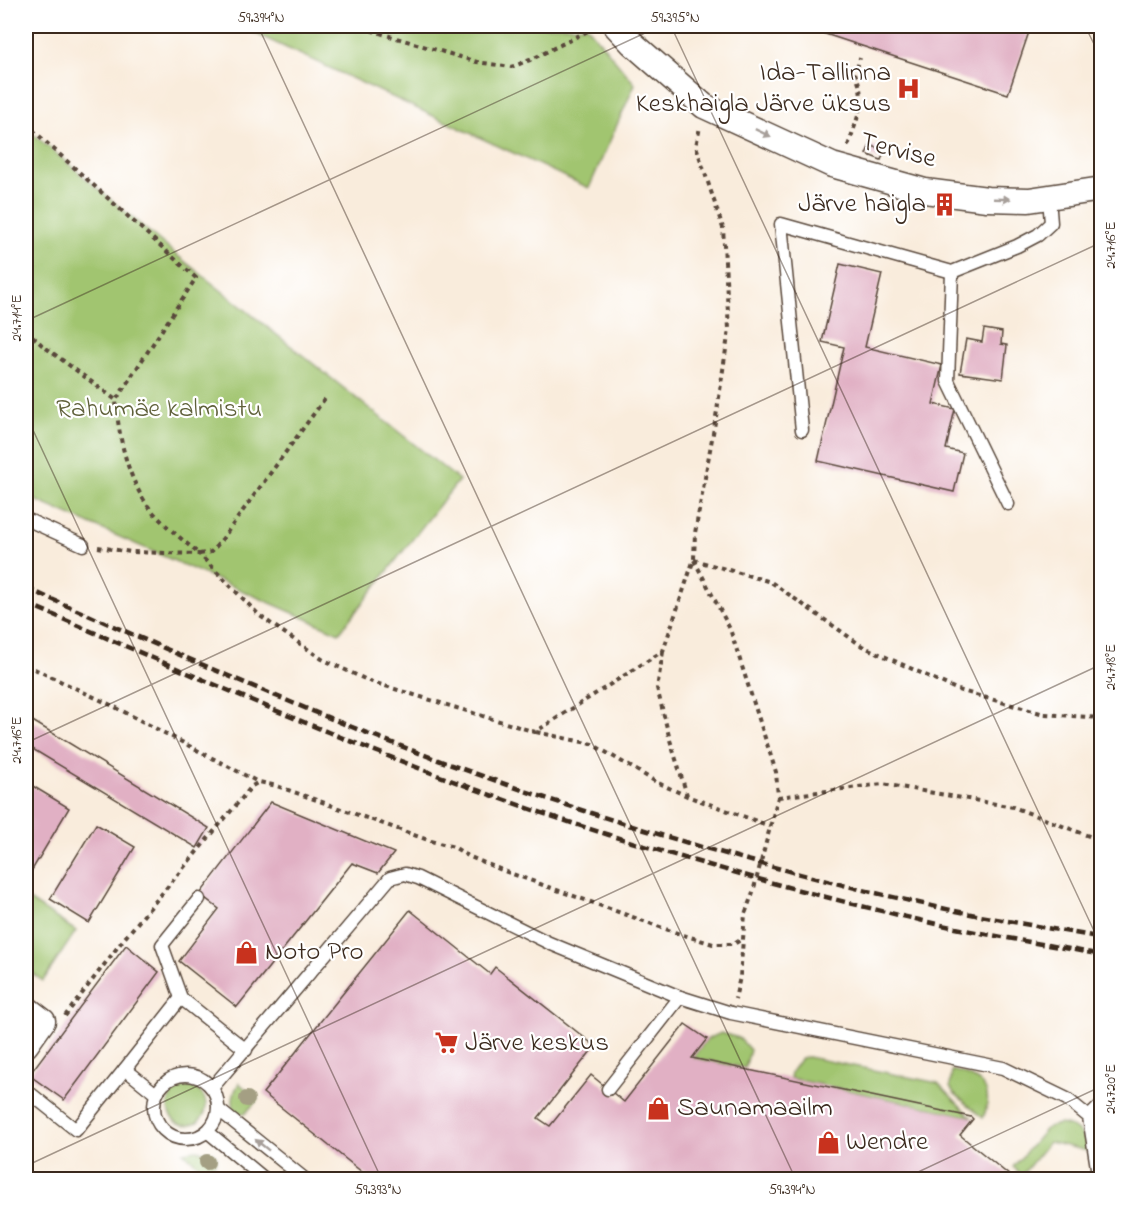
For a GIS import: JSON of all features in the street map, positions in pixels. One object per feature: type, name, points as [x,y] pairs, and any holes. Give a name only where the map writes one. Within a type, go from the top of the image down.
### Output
[{"type":"street","name":"Tervise","points":[[616,26],[632,43],[705,106],[832,165],[925,191],[987,199],[1029,200],[1101,189]]},
{"type":"street","points":[[26,1008],[43,1021],[26,1045]]},
{"type":"lane","points":[[802,430],[781,224],[952,272],[1038,235],[1051,223],[1049,198]]},
{"type":"lane","points":[[952,272],[948,381],[1008,504]]},
{"type":"lane","points":[[26,519],[83,545]]},
{"type":"lane","points":[[212,1088],[390,878],[405,874],[418,878],[549,943],[680,997],[731,1013],[1003,1068],[1067,1099],[1089,1118],[1099,1179]]},
{"type":"lane","points":[[199,899],[162,945],[181,998],[246,1050]]},
{"type":"lane","points":[[608,1089],[680,997]]},
{"type":"lane","points":[[26,1090],[76,1130],[181,998]]},
{"type":"lane","points":[[125,1069],[156,1094]]},
{"type":"lane","points":[[180,1075],[191,1075],[200,1078],[212,1088],[219,1110],[208,1132],[188,1140],[177,1139],[160,1126],[155,1116],[154,1105],[156,1094],[162,1085],[180,1075]]},
{"type":"lane","points":[[1089,1118],[1101,1104]]},
{"type":"lane","points":[[219,1110],[306,1179]]},
{"type":"lane","points":[[208,1132],[266,1179]]},
{"type":"path","points":[[363,26],[477,62],[511,67],[600,26]]},
{"type":"path","points":[[857,150],[848,147],[861,107],[862,89],[855,74],[860,58]]},
{"type":"path","points":[[687,796],[657,688],[663,651],[694,559],[695,533],[729,329],[723,228],[696,146],[705,106]]},
{"type":"path","points":[[26,124],[196,278],[116,400],[117,424],[136,488],[150,508],[260,616],[322,659],[369,681],[535,732],[592,744],[658,783],[687,796],[770,825]]},
{"type":"path","points":[[26,330],[42,345],[116,400]]},
{"type":"path","points":[[83,545],[131,552],[199,554],[211,552],[326,397]]},
{"type":"path","points":[[694,559],[771,582],[862,646],[958,690],[1044,714],[1101,718]]},
{"type":"path","points":[[694,559],[730,629],[776,772],[778,797],[755,886],[745,914],[740,977],[731,1013]]},
{"type":"path","points":[[535,732],[663,651]]},
{"type":"path","points":[[26,665],[111,705],[259,782]]},
{"type":"path","points":[[778,797],[883,784],[1013,807],[1101,841]]},
{"type":"green space","points":[[239,26],[587,26],[635,84],[589,188]]},
{"type":"green space","name":"Rahumäe kalmistu","points":[[26,128],[173,252],[459,480],[339,633],[26,496]]},
{"type":"green space","points":[[26,898],[76,931],[43,981],[26,969]]},
{"type":"green space","points":[[721,1033],[739,1038],[750,1050],[745,1068],[692,1058],[707,1039]]},
{"type":"green space","points":[[808,1057],[938,1083],[971,1117],[790,1078],[791,1072],[801,1058]]},
{"type":"green space","points":[[952,1070],[983,1085],[988,1099],[983,1118],[950,1087]]},
{"type":"green space","points":[[239,1083],[258,1099],[245,1114],[235,1112],[233,1104],[235,1090]]},
{"type":"green space","points":[[187,1087],[201,1092],[206,1106],[201,1120],[187,1125],[173,1120],[168,1106],[173,1092]]},
{"type":"green space","points":[[1059,1124],[1079,1132],[1085,1140],[1088,1151],[1049,1142],[1022,1175],[1013,1167],[1048,1127]]},
{"type":"green space","points":[[196,1150],[212,1152],[217,1156],[217,1161],[208,1173],[183,1152]]},
{"type":"building","points":[[801,26],[977,27],[1031,26],[1008,94]]},
{"type":"building","points":[[870,145],[885,151],[881,160],[866,154]]},
{"type":"building","points":[[840,264],[882,274],[865,347],[942,365],[933,404],[955,409],[946,449],[963,453],[954,492],[818,461],[844,347],[822,342]]},
{"type":"building","points":[[984,329],[1002,332],[1001,344],[1007,345],[1003,379],[960,373],[966,339],[982,342]]},
{"type":"building","points":[[26,717],[209,828],[197,848],[26,745]]},
{"type":"building","points":[[31,785],[69,808],[26,880],[26,795]]},
{"type":"building","points":[[271,802],[394,853],[378,873],[352,863],[237,1007],[179,961],[219,909],[200,894]]},
{"type":"building","points":[[96,824],[135,847],[89,923],[50,899]]},
{"type":"building","name":"Järve keskus","points":[[410,910],[490,974],[495,967],[595,1046],[538,1118],[550,1126],[591,1075],[624,1102],[685,1024],[707,1039],[692,1058],[971,1117],[973,1119],[960,1135],[1015,1180],[372,1180],[263,1093]]},
{"type":"building","points":[[126,945],[159,972],[64,1100],[29,1075]]},
{"type":"railway","points":[[26,588],[360,730],[474,773],[585,811],[699,846],[871,892],[971,914],[1102,938]]},
{"type":"railway","points":[[26,603],[387,756],[609,835],[767,882],[928,922],[1102,955]]},
{"type":"place","name":"Ida-Tallinna Keskhaigla Järve üksus","points":[[909,89]]},
{"type":"place","name":"Järve haigla","points":[[944,204]]},
{"type":"place","name":"Noto Pro","points":[[247,952]]},
{"type":"place","name":"Järve keskus","points":[[447,1043]]},
{"type":"place","name":"Saunamaailm","points":[[659,1108]]},
{"type":"place","name":"Wendre","points":[[828,1142]]}]
